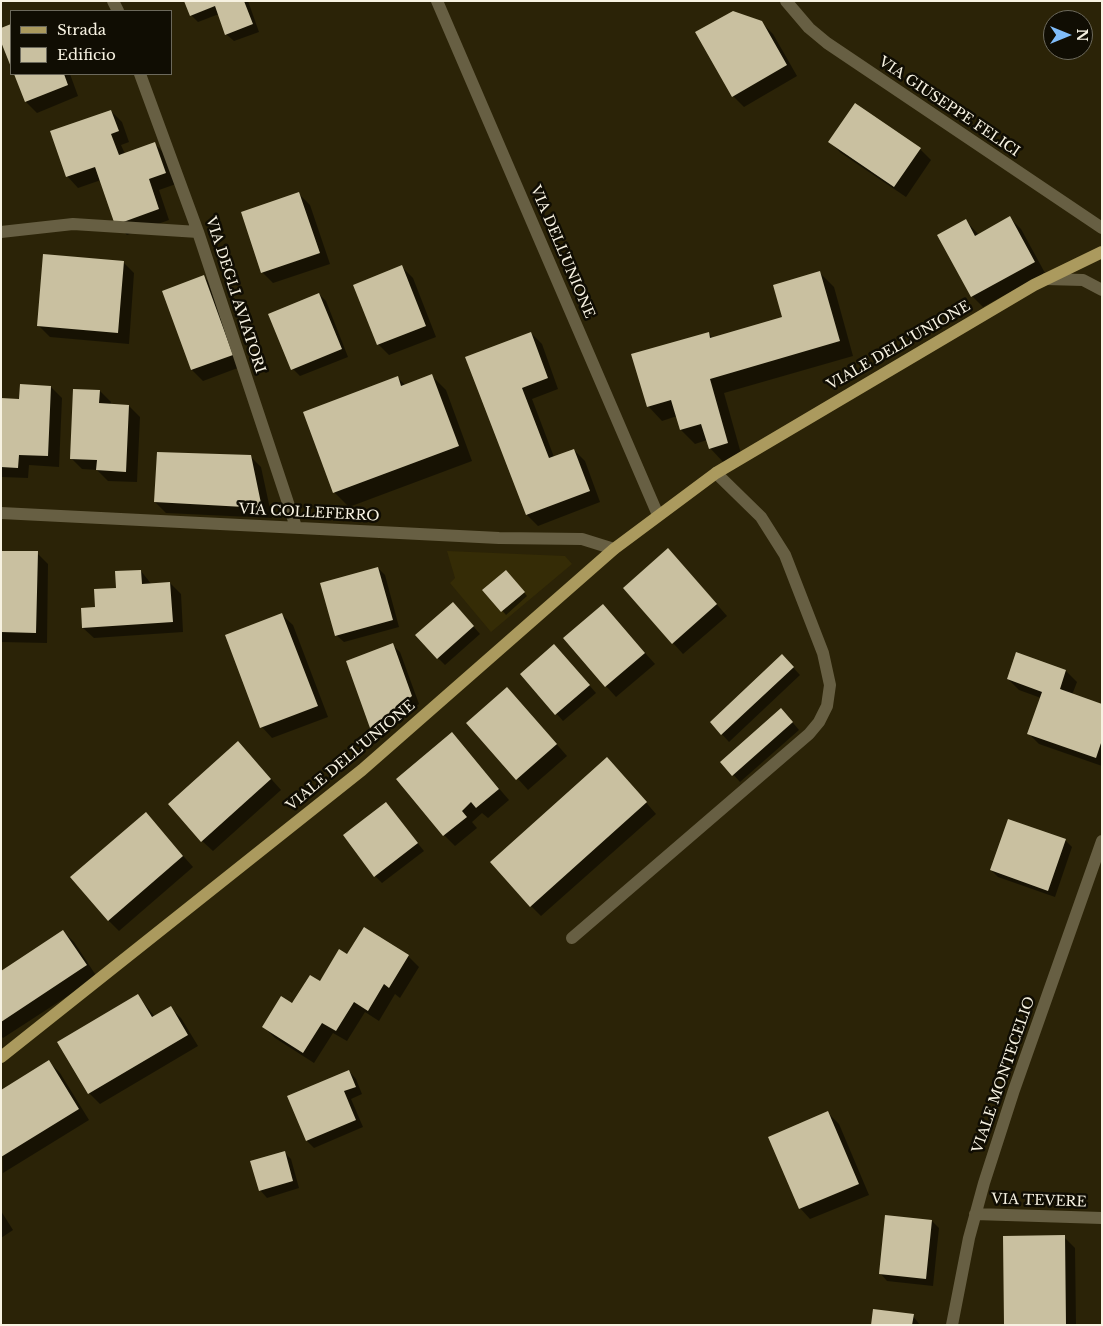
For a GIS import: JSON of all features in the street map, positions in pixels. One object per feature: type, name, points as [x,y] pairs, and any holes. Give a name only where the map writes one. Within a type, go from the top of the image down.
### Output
[{"type":"main road","name":"VIALE DELL'UNIONE","points":[[1,1057],[362,770],[614,549],[658,515],[716,473],[817,411],[1046,279],[1102,252]]},
{"type":"street","name":"VIA DELL'UNIONE","points":[[437,1],[658,515]]},
{"type":"street","name":"VIA GIUSEPPE FELICI","points":[[786,1],[809,28],[827,42],[1102,228]]},
{"type":"street","name":"VIA DEGLI AVIATORI","points":[[140,75],[198,232],[296,527]]},
{"type":"street","points":[[1,232],[31,227],[73,224],[198,232]]},
{"type":"street","points":[[1046,279],[1083,280],[1102,290]]},
{"type":"street","points":[[572,938],[809,734],[819,722],[827,706],[830,685],[826,662],[819,638],[785,555],[761,517],[716,473]]},
{"type":"street","name":"VIA COLLEFERRO","points":[[1,513],[499,538],[582,538],[614,549]]},
{"type":"street","name":"VIALE MONTECELIO","points":[[952,1325],[975,1214],[1014,1090],[1102,841]]},
{"type":"street","name":"VIA TEVERE","points":[[975,1214],[1102,1218]]},
{"type":"shaded area","points":[[447,551],[565,556],[572,564],[491,632],[450,583],[455,578]],"holes":[[[506,570],[525,592],[501,612],[482,590]]]},
{"type":"building","points":[[184,1],[244,1],[253,24],[225,35],[215,6],[190,16]]},
{"type":"building","points":[[733,11],[762,21],[787,65],[732,97],[695,32]]},
{"type":"building","points":[[10,24],[10,64],[1,42],[1,28]]},
{"type":"building","points":[[14,75],[64,75],[68,85],[25,102]]},
{"type":"building","points":[[855,103],[921,148],[894,187],[828,142]]},
{"type":"building","points":[[111,110],[119,131],[111,134],[119,155],[155,142],[166,173],[149,179],[159,209],[115,225],[95,167],[66,177],[50,131]]},
{"type":"building","points":[[299,192],[320,253],[261,273],[241,212]]},
{"type":"building","points":[[1010,216],[1035,262],[971,297],[937,235],[966,219],[975,236]]},
{"type":"building","points":[[43,254],[124,261],[118,333],[37,326]]},
{"type":"building","points":[[402,265],[426,326],[377,345],[353,285]]},
{"type":"building","points":[[820,271],[840,341],[710,379],[728,443],[709,449],[701,424],[680,430],[671,400],[647,407],[631,354],[709,332],[710,338],[782,317],[773,285]]},
{"type":"building","points":[[204,275],[233,355],[191,370],[162,291]]},
{"type":"building","points":[[319,293],[342,349],[291,370],[268,314]]},
{"type":"building","points":[[531,332],[548,378],[522,388],[549,458],[574,449],[590,491],[526,515],[465,357]]},
{"type":"building","points":[[432,374],[459,446],[333,493],[303,412],[398,376],[401,386]]},
{"type":"building","points":[[20,384],[51,386],[48,456],[19,455],[18,468],[1,467],[1,398],[19,399]]},
{"type":"building","points":[[73,389],[100,390],[99,403],[129,405],[126,472],[96,470],[97,460],[70,459]]},
{"type":"building","points":[[157,452],[251,455],[262,508],[154,502]]},
{"type":"building","points":[[668,548],[717,604],[672,644],[623,588]]},
{"type":"building","points":[[1,551],[38,551],[36,633],[1,632]]},
{"type":"building","points":[[378,567],[393,620],[335,636],[320,583]]},
{"type":"building","points":[[141,570],[142,584],[170,582],[173,622],[82,628],[81,608],[95,607],[94,589],[116,588],[115,571]]},
{"type":"building","points":[[506,570],[525,592],[501,612],[482,590]]},
{"type":"building","points":[[453,602],[474,626],[437,659],[415,635]]},
{"type":"building","points":[[603,604],[645,653],[605,687],[563,638]]},
{"type":"building","points":[[282,613],[318,706],[260,728],[225,635]]},
{"type":"building","points":[[393,643],[412,696],[370,728],[346,661]]},
{"type":"building","points":[[554,644],[590,685],[555,715],[520,674]]},
{"type":"building","points":[[1016,652],[1066,670],[1060,689],[1102,704],[1102,740],[1096,758],[1027,734],[1042,692],[1007,679]]},
{"type":"building","points":[[782,654],[794,667],[721,735],[710,722]]},
{"type":"building","points":[[507,687],[557,744],[516,780],[466,723]]},
{"type":"building","points":[[781,708],[793,722],[732,776],[720,762]]},
{"type":"building","points":[[452,732],[499,789],[476,808],[471,802],[462,811],[467,817],[443,836],[396,779]]},
{"type":"building","points":[[238,741],[271,779],[201,842],[168,804]]},
{"type":"building","points":[[607,757],[647,802],[530,907],[490,862]]},
{"type":"building","points":[[386,802],[418,843],[374,877],[343,835]]},
{"type":"building","points":[[146,812],[183,856],[108,921],[70,877]]},
{"type":"building","points":[[1008,819],[1066,839],[1048,891],[990,870]]},
{"type":"building","points":[[364,927],[409,955],[389,988],[384,984],[368,1011],[354,1002],[336,1031],[322,1023],[303,1053],[262,1027],[281,996],[292,1003],[310,975],[320,981],[339,949],[347,954]]},
{"type":"building","points":[[63,930],[87,965],[1,1022],[1,971]]},
{"type":"building","points":[[138,994],[152,1017],[171,1006],[188,1035],[88,1094],[57,1042]]},
{"type":"building","points":[[49,1060],[79,1109],[1,1157],[1,1090]]},
{"type":"building","points":[[349,1070],[356,1087],[344,1091],[356,1120],[306,1141],[287,1096]]},
{"type":"building","points":[[828,1111],[859,1184],[799,1209],[768,1137]]},
{"type":"building","points":[[285,1151],[293,1181],[259,1191],[250,1161]]},
{"type":"building","points":[[885,1215],[932,1220],[926,1279],[879,1274]]},
{"type":"building","points":[[1065,1235],[1066,1325],[1004,1325],[1003,1236]]},
{"type":"building","points":[[873,1309],[914,1314],[912,1325],[871,1325]]}]
